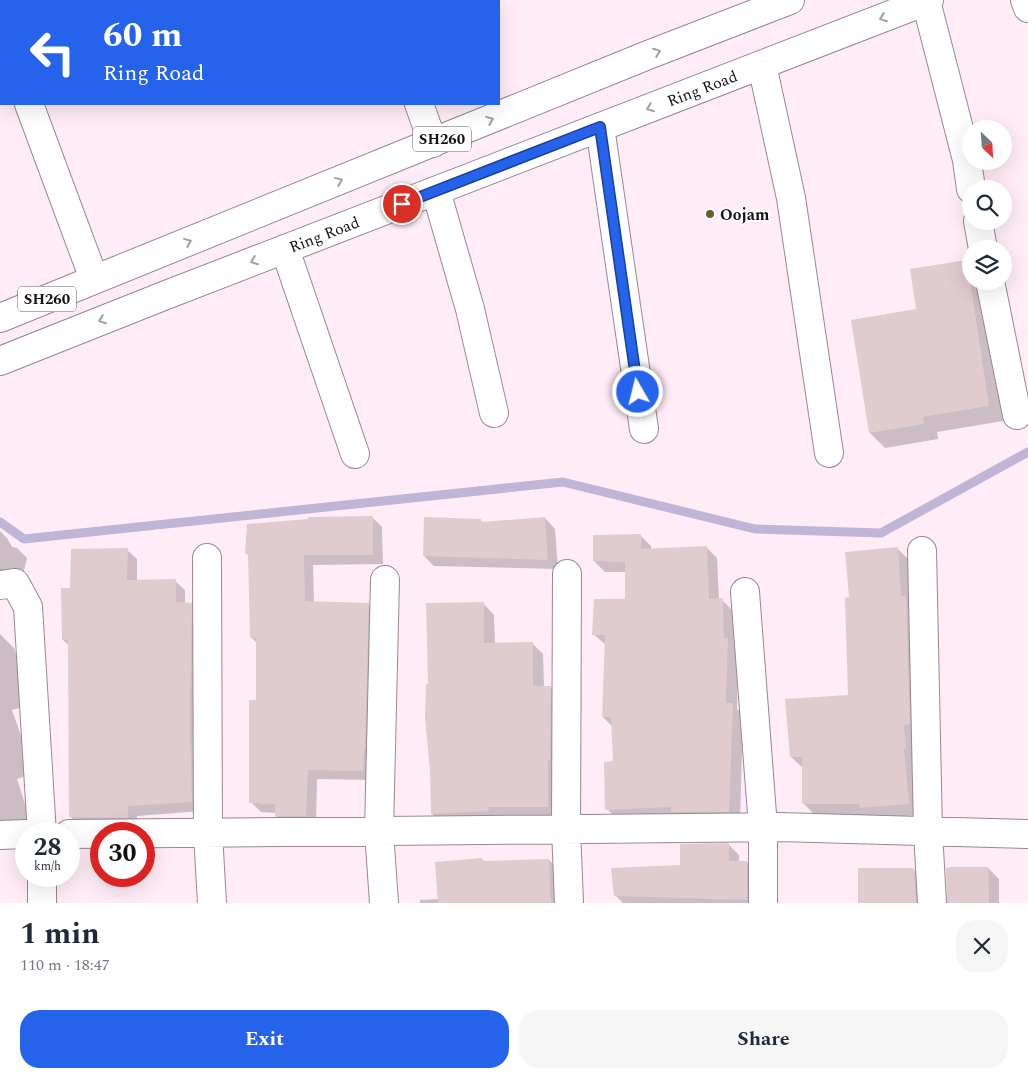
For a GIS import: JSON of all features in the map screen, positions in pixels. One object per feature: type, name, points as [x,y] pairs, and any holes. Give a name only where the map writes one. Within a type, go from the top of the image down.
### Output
[{"type":"main road","name":"SH260","points":[[0,318],[790,0]]},
{"type":"main road","points":[[928,0],[967,160],[970,180]]},
{"type":"main road","name":"Ring Road","points":[[0,362],[166,295],[928,0]]},
{"type":"main road","points":[[1025,0],[1028,8]]},
{"type":"main road","points":[[762,64],[791,198],[829,453]]},
{"type":"main road","points":[[29,105],[94,279]]},
{"type":"main road","points":[[419,105],[432,143]]},
{"type":"main road","points":[[600,127],[644,429]]},
{"type":"main road","points":[[436,191],[470,309],[494,413]]},
{"type":"main road","points":[[285,249],[355,454]]},
{"type":"main road","points":[[153,256],[166,295]]},
{"type":"main road","points":[[992,290],[1017,415]]},
{"type":"main road","points":[[922,551],[928,831],[932,903]]},
{"type":"main road","points":[[207,558],[208,833],[212,903]]},
{"type":"main road","points":[[567,574],[566,829],[569,903]]},
{"type":"main road","points":[[384,903],[379,831],[385,580]]},
{"type":"main road","points":[[0,585],[14,583],[28,607],[41,822]]},
{"type":"main road","points":[[745,592],[762,827],[763,903]]},
{"type":"main road","points":[[80,834],[762,827],[1028,834]]},
{"type":"main road","points":[[0,835],[15,834]]},
{"type":"main road","points":[[42,887],[42,903]]},
{"type":"building","points":[[962,261],[962,290],[972,290],[989,406],[923,417],[924,424],[869,433],[851,320],[916,309],[910,269]]},
{"type":"building","points":[[373,516],[373,555],[304,555],[305,601],[369,603],[363,771],[308,770],[306,816],[275,816],[275,804],[249,803],[249,700],[256,700],[256,638],[250,638],[248,554],[245,554],[247,524],[308,519],[308,517]]},
{"type":"building","points":[[424,517],[481,519],[481,522],[545,517],[548,560],[423,556]]},
{"type":"building","points":[[641,534],[641,549],[707,546],[709,599],[723,598],[724,638],[728,638],[726,703],[733,703],[729,812],[671,812],[671,807],[605,810],[604,762],[613,761],[611,717],[602,717],[605,635],[592,635],[594,599],[625,599],[625,562],[593,561],[593,535]]},
{"type":"building","points":[[898,547],[901,596],[906,596],[910,724],[904,725],[906,749],[904,749],[909,804],[860,808],[859,804],[802,804],[802,757],[790,757],[785,699],[848,695],[845,598],[849,597],[845,552]]},
{"type":"building","points":[[128,548],[127,580],[176,579],[176,602],[192,603],[190,722],[192,802],[128,806],[128,818],[69,817],[68,640],[62,640],[61,588],[70,588],[71,549]]},
{"type":"building","points":[[484,602],[484,643],[533,642],[533,686],[551,686],[548,807],[488,807],[489,811],[431,814],[430,771],[425,718],[426,684],[428,684],[426,603]]},
{"type":"building","points":[[729,843],[729,861],[747,861],[747,900],[614,896],[611,868],[680,865],[680,844]]},
{"type":"building","points":[[482,858],[482,861],[549,859],[551,903],[438,903],[435,862]]},
{"type":"building","points":[[988,867],[989,903],[947,903],[946,868]]},
{"type":"building","points":[[858,868],[914,868],[916,903],[858,903]]},
{"type":"waterway","points":[[0,522],[24,539],[563,482],[755,529],[881,533],[1028,452]]},
{"type":"place","name":"Oojam","points":[[710,214]]},
{"type":"route","points":[[402,204],[600,127],[638,392]]}]
